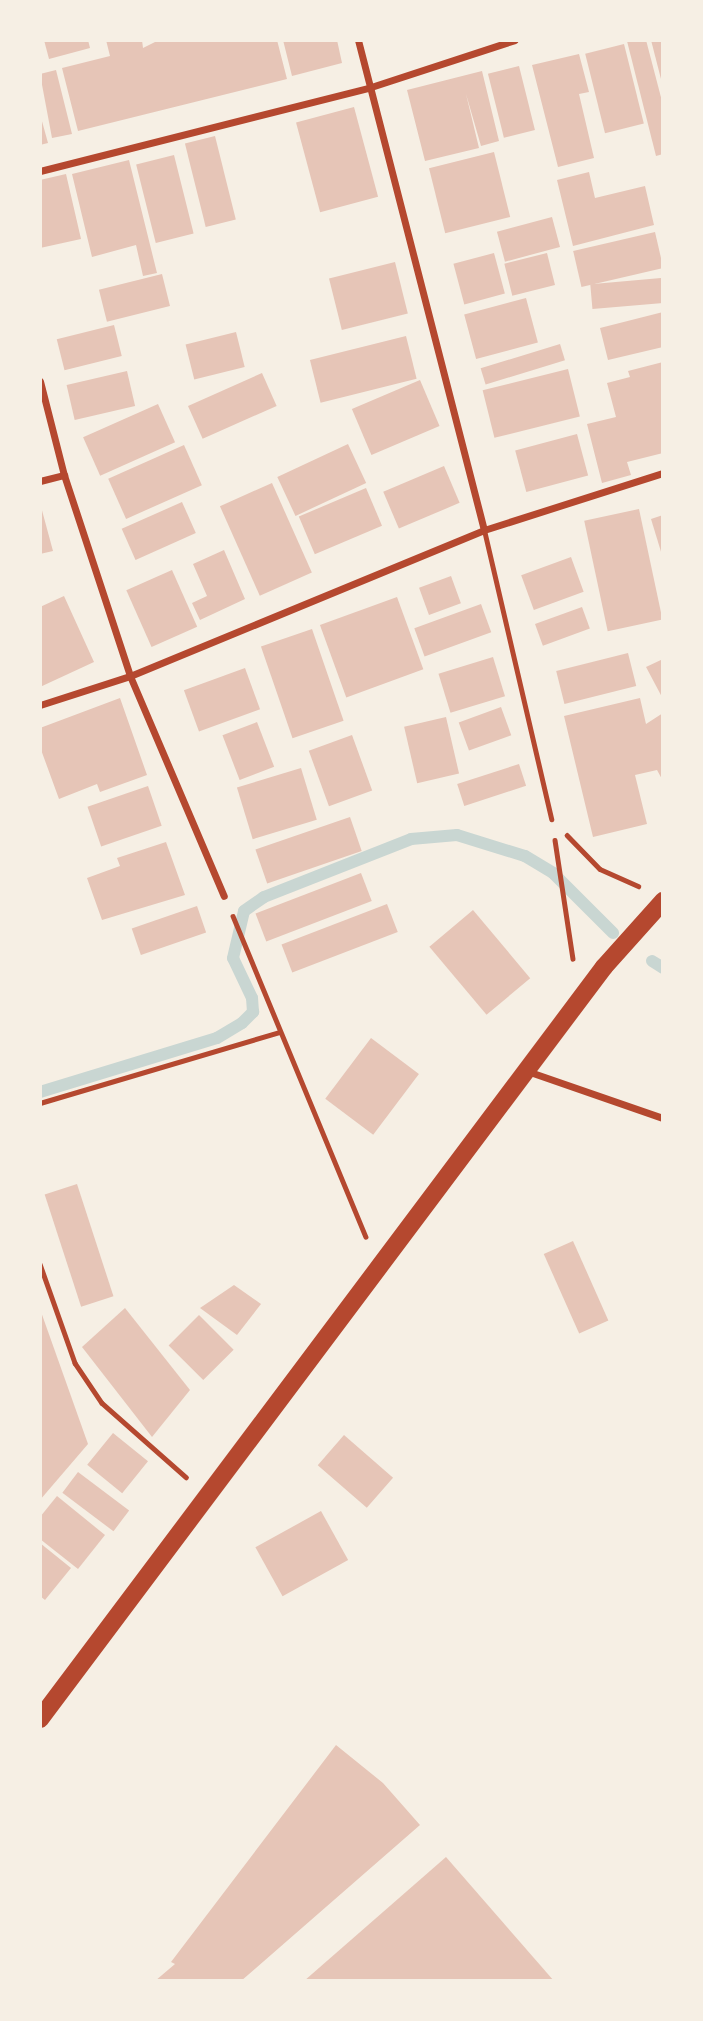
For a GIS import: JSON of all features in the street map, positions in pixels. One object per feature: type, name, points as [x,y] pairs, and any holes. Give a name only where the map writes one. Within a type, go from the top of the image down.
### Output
[{"type":"main road","points":[[40,1719],[604,967],[651,916],[657,896]]},
{"type":"street","points":[[358,40],[484,530]]},
{"type":"street","points":[[40,171],[370,87],[515,40]]},
{"type":"street","points":[[40,381],[64,475],[130,676],[224,896]]},
{"type":"street","points":[[40,705],[130,676],[484,530],[663,473]]},
{"type":"street","points":[[40,481],[64,475]]},
{"type":"street","points":[[526,1071],[663,1118]]},
{"type":"lane","points":[[484,530],[551,819]]},
{"type":"path","points":[[551,819],[600,869],[657,896]]},
{"type":"path","points":[[559,862],[567,905]]},
{"type":"path","points":[[242,938],[379,1268]]},
{"type":"path","points":[[40,1103],[279,1032]]},
{"type":"path","points":[[40,1264],[75,1363],[102,1403],[156,1454],[209,1494]]},
{"type":"building","points":[[44,40],[88,40],[90,48],[49,59]]},
{"type":"building","points":[[106,40],[142,40],[143,48],[159,40],[277,40],[287,79],[78,131],[62,68],[110,56]]},
{"type":"building","points":[[283,40],[337,40],[342,63],[292,76]]},
{"type":"building","points":[[646,40],[663,105],[663,154],[656,156],[627,41]]},
{"type":"building","points":[[651,40],[663,40],[662,83]]},
{"type":"building","points":[[624,44],[644,124],[605,133],[585,54]]},
{"type":"building","points":[[579,54],[589,92],[579,94],[594,158],[558,167],[532,65]]},
{"type":"building","points":[[519,66],[535,130],[504,138],[488,74]]},
{"type":"building","points":[[56,70],[72,134],[52,138],[40,74]]},
{"type":"building","points":[[482,71],[499,141],[481,146],[466,94],[479,148],[425,161],[407,90]]},
{"type":"building","points":[[354,107],[378,197],[320,212],[296,123]]},
{"type":"building","points":[[40,114],[48,143],[40,145]]},
{"type":"building","points":[[215,136],[236,219],[206,227],[185,143]]},
{"type":"building","points":[[494,152],[510,217],[445,233],[429,168]]},
{"type":"building","points":[[174,155],[194,234],[156,243],[136,164]]},
{"type":"building","points":[[129,160],[157,273],[143,276],[136,245],[92,257],[72,174]]},
{"type":"building","points":[[589,172],[595,198],[645,186],[654,225],[573,246],[557,180]]},
{"type":"building","points":[[66,174],[81,239],[40,248],[40,180]]},
{"type":"building","points":[[552,217],[560,247],[505,262],[497,232]]},
{"type":"building","points":[[655,232],[663,268],[581,287],[573,251]]},
{"type":"building","points":[[494,253],[505,294],[464,304],[453,264]]},
{"type":"building","points":[[547,253],[555,285],[512,296],[504,264]]},
{"type":"building","points":[[395,262],[408,313],[342,330],[329,278]]},
{"type":"building","points":[[162,274],[170,306],[107,322],[99,290]]},
{"type":"building","points":[[661,278],[663,303],[592,309],[590,284]]},
{"type":"building","points":[[526,298],[538,342],[476,359],[464,315]]},
{"type":"building","points":[[663,312],[663,347],[608,360],[600,328]]},
{"type":"building","points":[[114,325],[122,356],[64,370],[57,339]]},
{"type":"building","points":[[236,332],[245,367],[194,380],[186,345]]},
{"type":"building","points":[[406,336],[417,379],[321,403],[310,360]]},
{"type":"building","points":[[560,344],[565,360],[486,385],[481,368]]},
{"type":"building","points":[[663,362],[663,453],[627,462],[631,475],[602,483],[587,424],[616,417],[607,383],[630,377],[628,371]]},
{"type":"building","points":[[568,369],[580,417],[494,438],[483,390]]},
{"type":"building","points":[[127,371],[135,406],[75,420],[67,385]]},
{"type":"building","points":[[262,373],[277,406],[203,439],[188,406]]},
{"type":"building","points":[[420,380],[440,426],[371,455],[352,409]]},
{"type":"building","points":[[158,404],[175,442],[100,476],[83,437]]},
{"type":"building","points":[[577,434],[588,476],[526,492],[515,451]]},
{"type":"building","points":[[348,444],[366,483],[295,516],[277,477]]},
{"type":"building","points":[[184,445],[202,485],[126,519],[108,479]]},
{"type":"building","points":[[444,466],[460,503],[399,529],[383,492]]},
{"type":"building","points":[[272,483],[312,573],[260,596],[220,506]]},
{"type":"building","points":[[366,488],[382,526],[315,554],[299,517]]},
{"type":"building","points":[[182,502],[196,533],[136,560],[122,529]]},
{"type":"building","points":[[40,503],[53,551],[40,554]]},
{"type":"building","points":[[639,509],[662,620],[608,631],[584,521]]},
{"type":"building","points":[[663,515],[663,555],[662,555],[651,519]]},
{"type":"building","points":[[224,550],[245,599],[200,620],[192,603],[207,596],[193,564]]},
{"type":"building","points":[[571,557],[584,592],[534,610],[521,575]]},
{"type":"building","points":[[172,570],[197,627],[152,647],[126,590]]},
{"type":"building","points":[[451,576],[461,603],[429,615],[419,588]]},
{"type":"building","points":[[64,596],[94,662],[40,687],[40,607]]},
{"type":"building","points":[[397,597],[423,669],[346,697],[320,625]]},
{"type":"building","points":[[481,604],[491,632],[425,656],[414,628]]},
{"type":"building","points":[[582,607],[590,629],[543,646],[535,624]]},
{"type":"building","points":[[312,629],[344,721],[293,738],[261,647]]},
{"type":"building","points":[[628,653],[636,686],[564,704],[556,671]]},
{"type":"building","points":[[493,657],[505,696],[450,713],[438,674]]},
{"type":"building","points":[[663,659],[663,699],[646,667]]},
{"type":"building","points":[[245,668],[260,709],[199,732],[184,690]]},
{"type":"building","points":[[120,698],[147,775],[100,792],[97,784],[59,799],[40,747],[40,728]]},
{"type":"building","points":[[640,698],[646,724],[663,713],[663,781],[657,770],[635,775],[647,824],[593,837],[564,716]]},
{"type":"building","points":[[501,707],[511,735],[469,751],[459,722]]},
{"type":"building","points":[[446,717],[459,774],[417,783],[404,727]]},
{"type":"building","points":[[257,722],[274,767],[240,780],[222,735]]},
{"type":"building","points":[[352,735],[372,790],[329,806],[309,751]]},
{"type":"building","points":[[519,764],[526,786],[464,806],[457,784]]},
{"type":"building","points":[[301,768],[317,820],[253,839],[237,788]]},
{"type":"building","points":[[148,786],[162,826],[101,847],[87,807]]},
{"type":"building","points":[[350,817],[362,851],[267,884],[255,850]]},
{"type":"building","points":[[166,842],[185,895],[102,920],[87,878],[120,866],[117,858]]},
{"type":"building","points":[[361,873],[372,901],[266,942],[256,913]]},
{"type":"building","points":[[387,904],[398,932],[292,973],[282,944]]},
{"type":"building","points":[[197,906],[206,932],[141,955],[132,928]]},
{"type":"building","points":[[473,910],[530,978],[487,1015],[429,947]]},
{"type":"building","points":[[371,1038],[419,1074],[373,1135],[325,1099]]},
{"type":"building","points":[[77,1184],[113,1296],[81,1307],[45,1195]]},
{"type":"building","points":[[573,1241],[608,1320],[579,1333],[544,1254]]},
{"type":"building","points":[[234,1285],[261,1304],[237,1335],[200,1308]]},
{"type":"building","points":[[125,1308],[190,1390],[152,1437],[82,1347]]},
{"type":"building","points":[[40,1309],[88,1444],[40,1500]]},
{"type":"building","points":[[199,1315],[234,1350],[203,1380],[169,1345]]},
{"type":"building","points":[[113,1433],[148,1461],[122,1493],[87,1465]]},
{"type":"building","points":[[344,1435],[393,1478],[367,1508],[318,1465]]},
{"type":"building","points":[[78,1472],[129,1511],[113,1531],[62,1493]]},
{"type":"building","points":[[57,1496],[105,1535],[78,1569],[40,1539],[40,1517]]},
{"type":"building","points":[[321,1511],[348,1560],[283,1596],[255,1547]]},
{"type":"building","points":[[40,1543],[71,1568],[45,1600],[40,1596]]},
{"type":"building","points":[[336,1745],[383,1783],[420,1825],[241,1981],[155,1981],[175,1964],[171,1962]]},
{"type":"building","points":[[446,1857],[554,1981],[304,1981]]},
{"type":"waterway","points":[[40,1092],[217,1038],[242,1023],[253,1012],[252,998],[233,958],[244,911],[264,897],[411,839],[457,835],[525,856],[553,873],[613,933]]},
{"type":"waterway","points":[[652,961],[663,968]]}]
